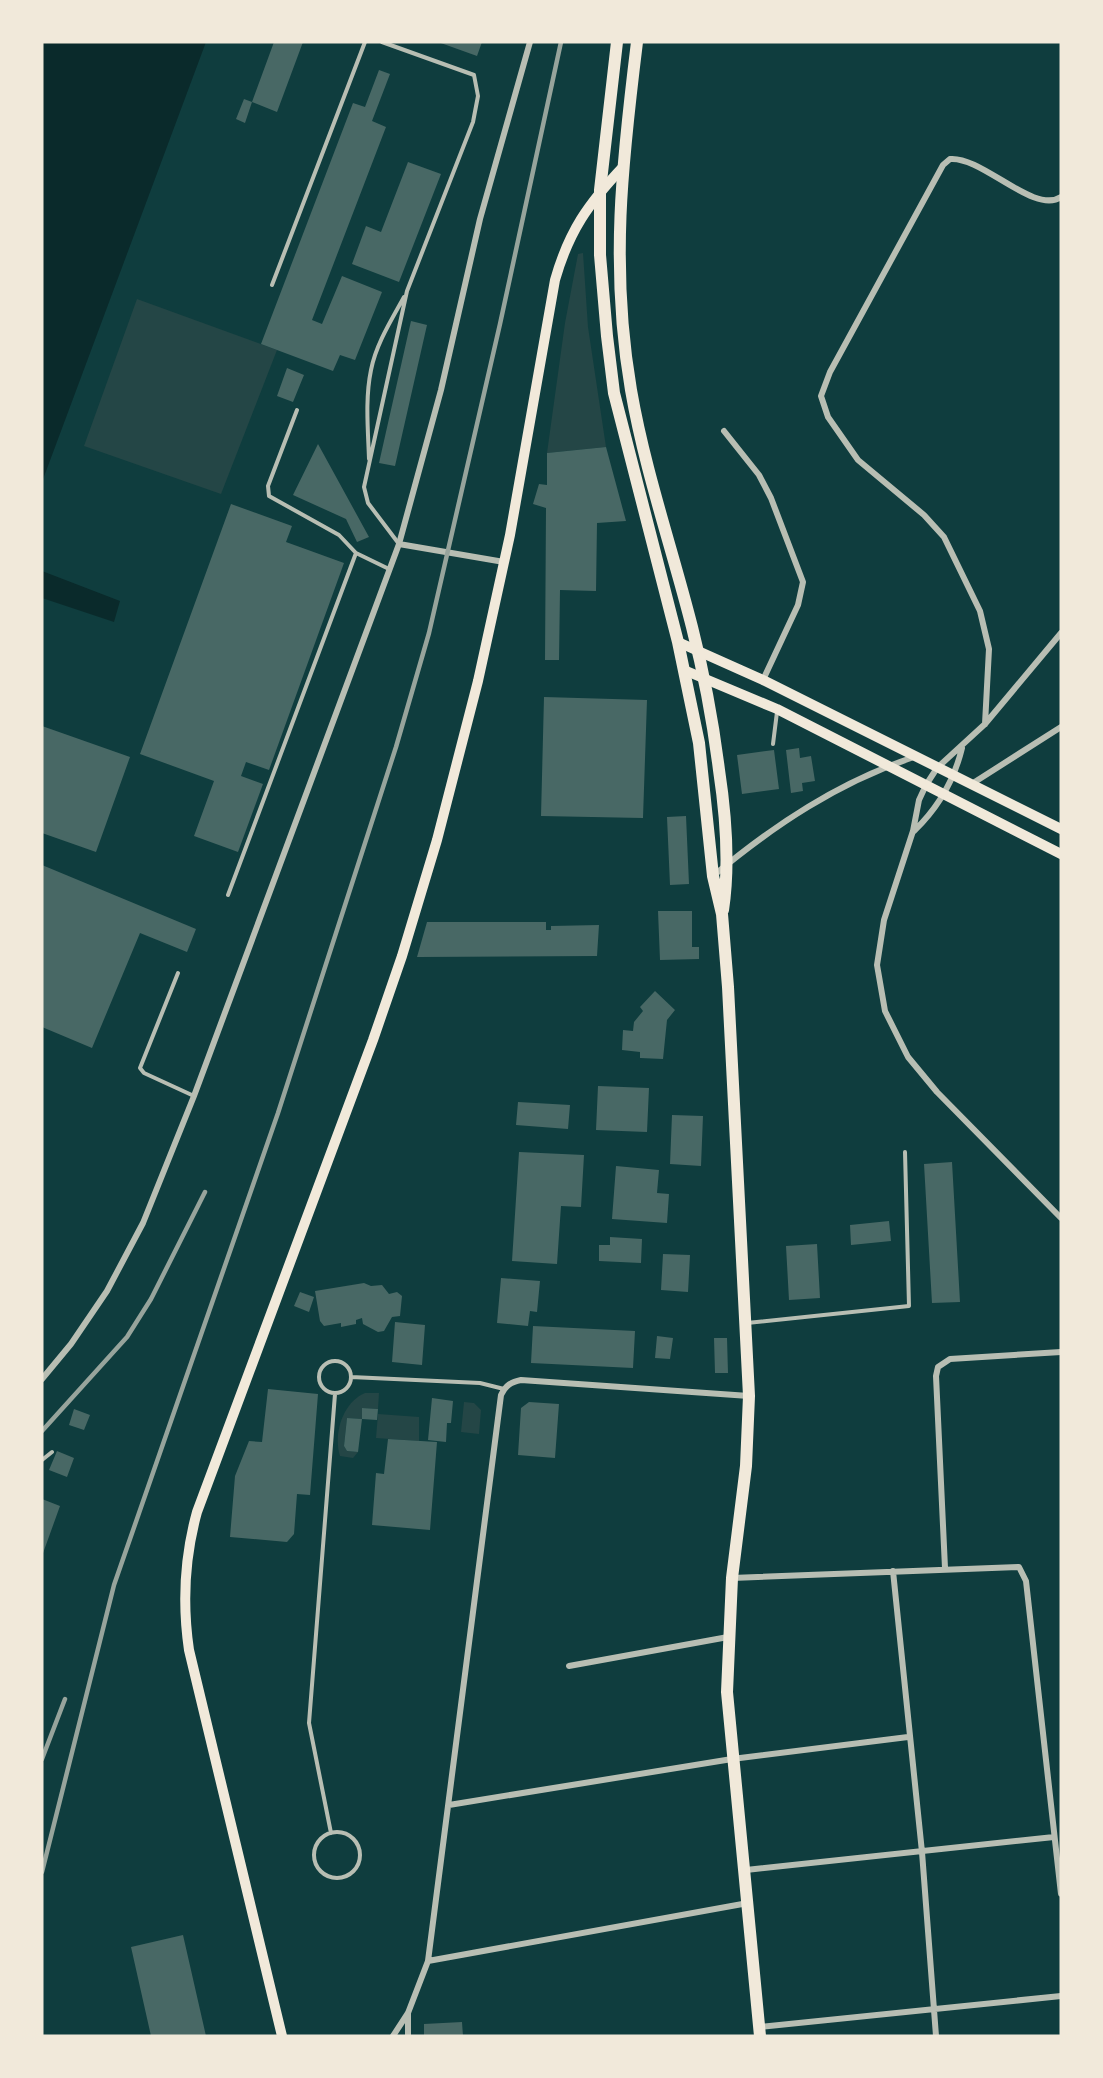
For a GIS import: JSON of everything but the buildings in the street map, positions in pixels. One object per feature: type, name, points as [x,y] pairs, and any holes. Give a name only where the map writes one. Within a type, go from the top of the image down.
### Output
[{"type":"main road","points":[[617,42],[600,190],[602,294],[614,393],[678,642],[699,743],[713,876],[722,915]]},
{"type":"main road","points":[[637,42],[623,167],[618,252],[621,312],[631,389],[657,503],[698,649],[722,787],[726,865],[722,915],[734,1083],[749,1396],[746,1466],[732,1578],[727,1692],[760,2032]]},
{"type":"main road","points":[[282,2036],[189,1650],[184,1611],[186,1564],[197,1512],[402,956],[463,744],[504,562],[555,280],[572,232],[600,190],[623,167]]},
{"type":"main road","points":[[678,642],[763,680],[1061,829]]},
{"type":"main road","points":[[684,670],[704,676],[777,709],[1061,854]]},
{"type":"street","points":[[42,1379],[108,1291],[143,1223],[194,1096],[399,544],[441,390],[480,219],[530,42]]},
{"type":"street","points":[[985,724],[989,649],[986,629],[961,569],[944,537],[934,524],[858,460],[828,417],[821,396],[841,352],[944,165],[950,159],[968,162],[1039,200],[1057,200],[1061,197]]},
{"type":"street","points":[[724,431],[759,476],[771,498],[803,582],[798,604],[763,680]]},
{"type":"street","points":[[399,544],[504,562]]},
{"type":"street","points":[[1061,633],[985,724],[962,748],[937,768],[926,785],[917,807],[913,831],[879,941],[877,965],[885,1011],[908,1057],[937,1092],[1061,1218]]},
{"type":"street","points":[[970,785],[1061,728]]},
{"type":"street","points":[[913,831],[944,795],[954,776],[962,748]]},
{"type":"street","points":[[713,876],[754,842],[830,794],[868,773],[914,757]]},
{"type":"street","points":[[945,1568],[936,1376],[938,1367],[950,1359],[1061,1352]]},
{"type":"street","points":[[393,2036],[408,2013],[428,1961],[501,1395],[504,1389],[509,1384],[521,1380],[749,1396]]},
{"type":"street","points":[[732,1578],[1011,1565],[1019,1567],[1024,1573],[1061,1894]]},
{"type":"street","points":[[893,1571],[908,1737],[922,1852],[936,2036]]},
{"type":"street","points":[[569,1666],[728,1637]]},
{"type":"street","points":[[449,1805],[732,1759],[908,1737]]},
{"type":"street","points":[[746,1870],[1054,1837]]},
{"type":"street","points":[[428,1961],[748,1903]]},
{"type":"street","points":[[760,2032],[1061,1995]]},
{"type":"street","points":[[408,2013],[408,2036]]},
{"type":"lane","points":[[272,285],[365,42]]},
{"type":"lane","points":[[369,464],[367,402],[371,367],[386,331],[407,291],[474,122],[478,96],[474,75],[382,42]]},
{"type":"lane","points":[[399,544],[363,494],[407,291]]},
{"type":"lane","points":[[297,410],[268,486],[269,496],[339,535],[356,553],[389,569]]},
{"type":"lane","points":[[228,895],[356,553]]},
{"type":"lane","points":[[773,744],[777,709]]},
{"type":"lane","points":[[178,973],[140,1068],[194,1096]]},
{"type":"lane","points":[[747,1323],[909,1306],[905,1152]]},
{"type":"lane","points":[[339,1361],[348,1367],[351,1377],[346,1389],[336,1394],[325,1390],[319,1381],[323,1366],[339,1361]]},
{"type":"lane","points":[[351,1377],[480,1383],[504,1389]]},
{"type":"lane","points":[[331,1833],[309,1723],[336,1394]]},
{"type":"lane","points":[[42,1460],[52,1452]]},
{"type":"lane","points":[[342,1832],[349,1835],[359,1848],[358,1864],[355,1870],[342,1878],[335,1879],[322,1873],[314,1861],[315,1846],[319,1839],[331,1833],[342,1832]]},
{"type":"shaded area","points":[[42,42],[206,42],[42,482]]},
{"type":"shaded area","points":[[583,253],[588,327],[606,447],[547,453],[565,323],[578,254]]},
{"type":"shaded area","points":[[137,299],[277,350],[221,494],[84,446]]},
{"type":"shaded area","points":[[42,571],[120,601],[114,622],[42,598]]},
{"type":"shaded area","points":[[365,1393],[379,1393],[378,1409],[362,1408],[362,1419],[347,1418],[344,1446],[347,1451],[358,1452],[353,1458],[340,1456],[338,1438],[342,1420],[351,1404]]},
{"type":"shaded area","points":[[464,1402],[474,1403],[481,1410],[479,1434],[461,1432]]},
{"type":"shaded area","points":[[378,1414],[419,1417],[419,1441],[376,1438]]},
{"type":"railway","points":[[42,1872],[114,1585],[278,1113],[396,747],[429,633],[500,324],[561,42]]},
{"type":"railway","points":[[42,1431],[127,1337],[151,1299],[205,1192]]},
{"type":"railway","points":[[42,1759],[65,1699]]}]
